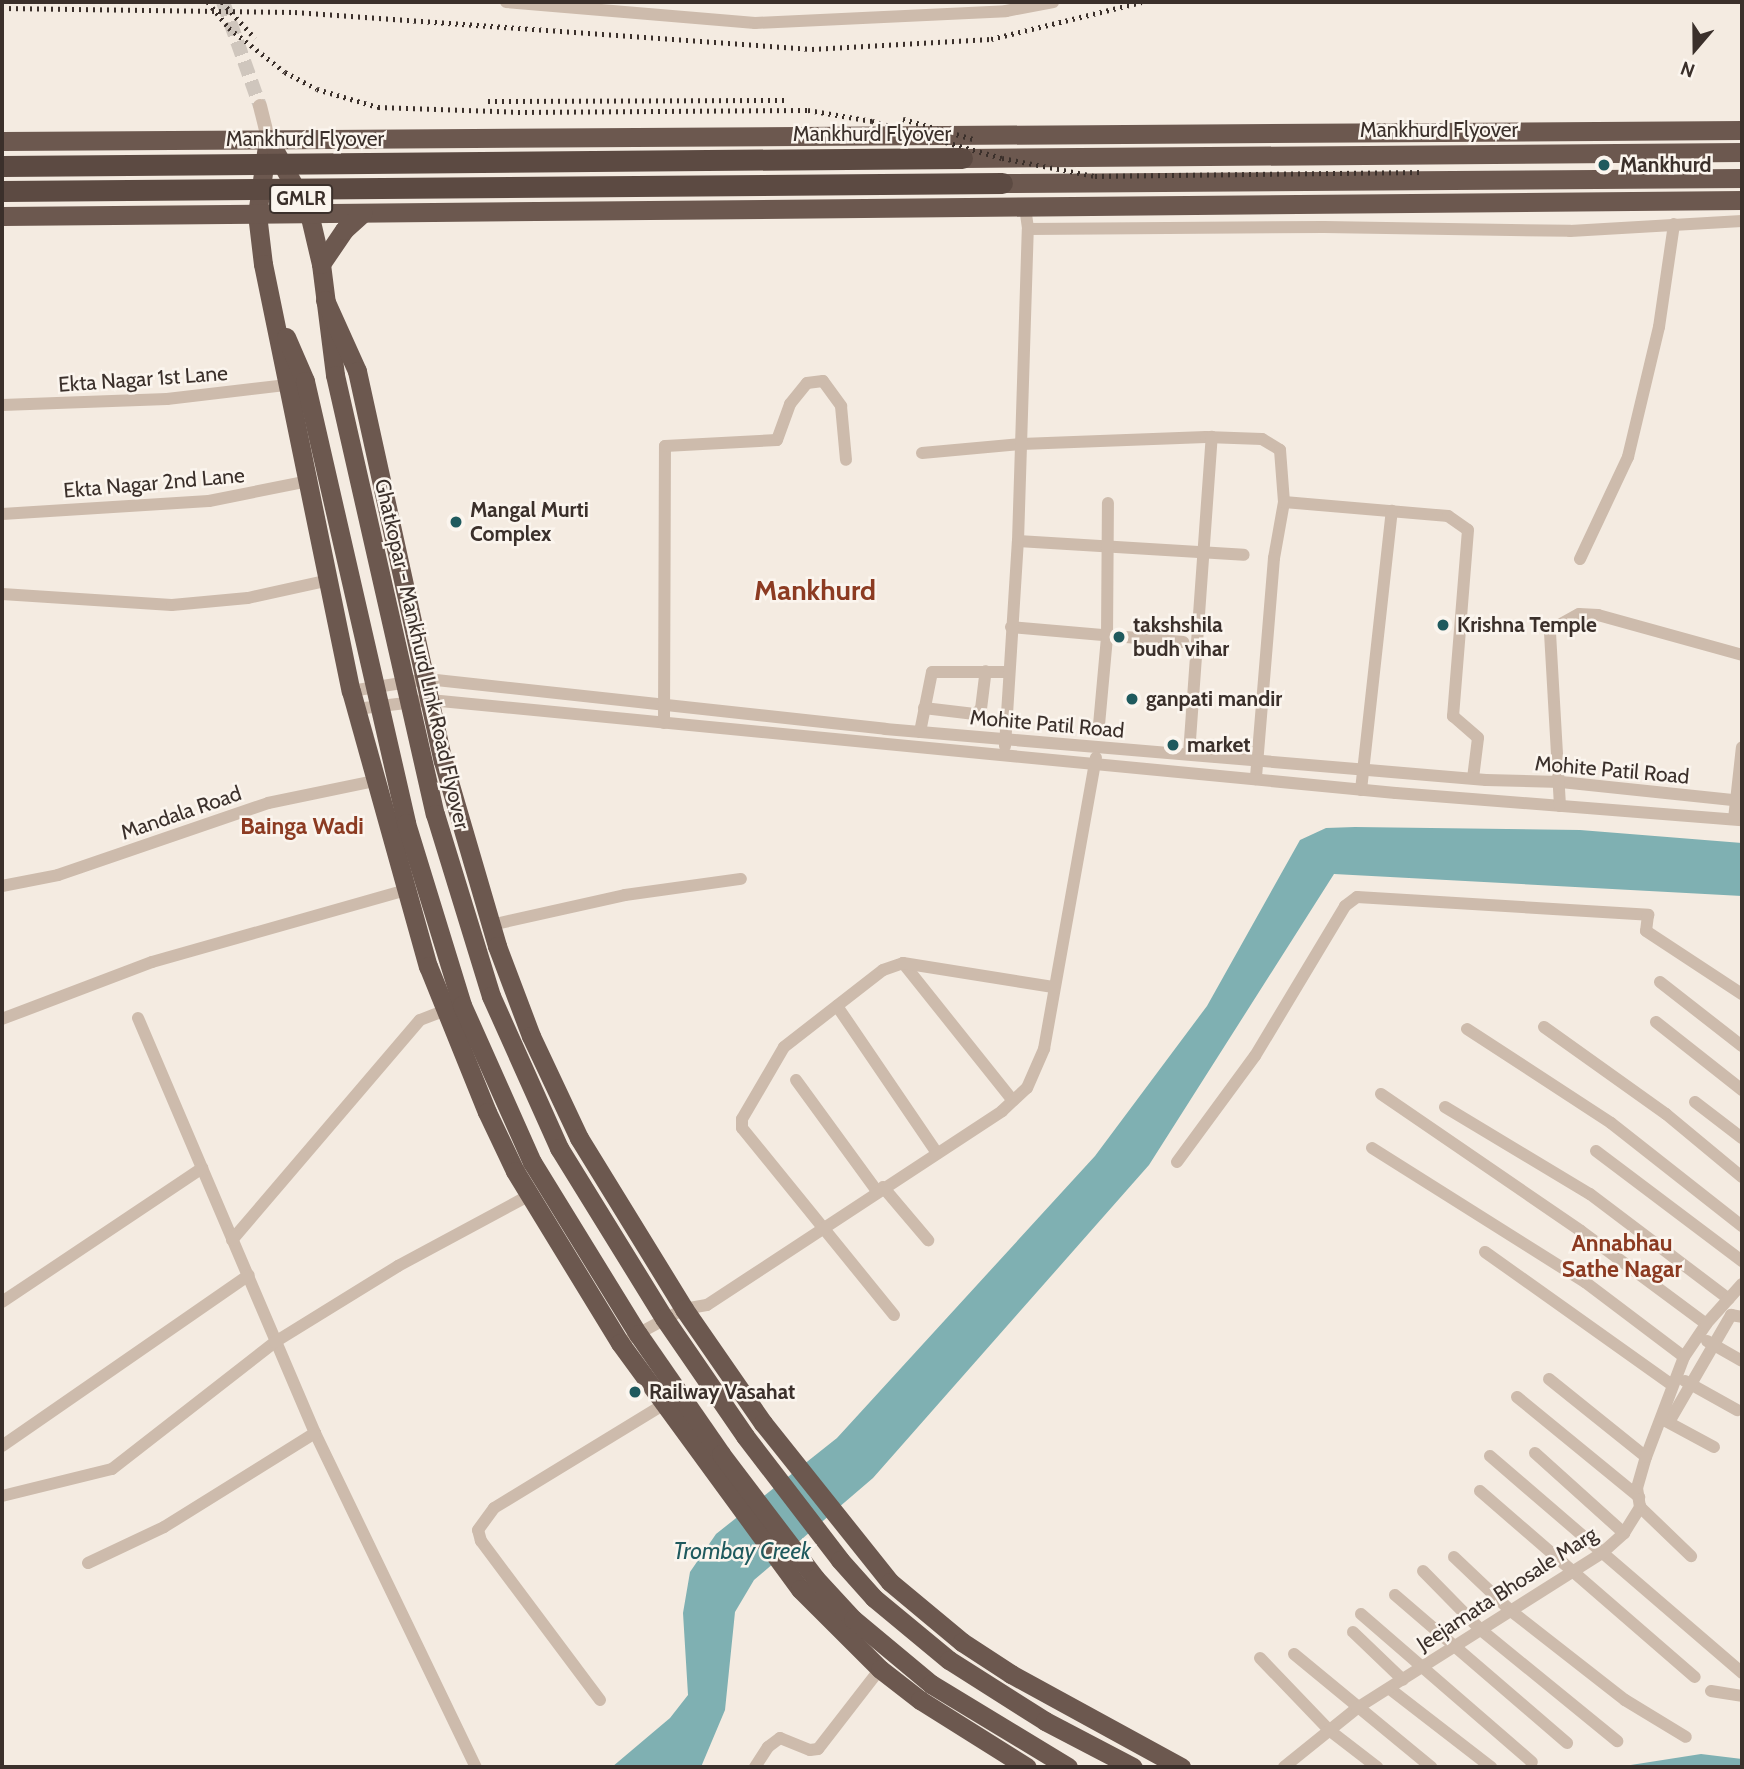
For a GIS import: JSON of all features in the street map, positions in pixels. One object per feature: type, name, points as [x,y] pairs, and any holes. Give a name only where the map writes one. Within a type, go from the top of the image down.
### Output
[{"type":"highway","points":[[2,141],[1741,129]]},
{"type":"highway","name":"GMLR","points":[[268,139],[309,214],[321,264],[325,300]]},
{"type":"highway","name":"GMLR","points":[[268,139],[257,214],[275,309],[296,383]]},
{"type":"highway","name":"Mankhurd Flyover","points":[[2,166],[1741,152]]},
{"type":"highway","points":[[2,191],[1741,178]]},
{"type":"highway","points":[[999,207],[1073,183]]},
{"type":"highway","points":[[2,216],[1741,201]]},
{"type":"highway","points":[[321,264],[344,230],[363,213]]},
{"type":"highway","points":[[325,300],[357,371],[430,700],[491,925],[517,1000],[579,1138],[684,1309],[763,1423],[858,1547],[924,1613],[1056,1702],[1181,1767]]},
{"type":"highway","name":"Ghatkopar - Mankhurd Link Road Flyover","points":[[325,300],[335,375],[435,814],[491,996],[559,1148],[723,1404],[848,1570],[892,1614],[949,1660],[1045,1721],[1133,1767]]},
{"type":"highway","points":[[296,383],[307,481],[374,781],[444,1012],[487,1112],[530,1195],[620,1343],[705,1465],[800,1589],[880,1669],[1024,1766],[1056,1702]]},
{"type":"highway","points":[[296,383],[399,799],[462,1005],[532,1162],[638,1334],[721,1454],[815,1578],[853,1619],[931,1684],[1068,1767]]},
{"type":"street","points":[[506,2],[755,23],[1006,11],[1053,2]]},
{"type":"street","points":[[260,106],[268,139]]},
{"type":"street","points":[[1324,227],[1331,205]]},
{"type":"street","points":[[1005,755],[1018,541],[1028,229],[1025,207]]},
{"type":"street","points":[[1028,229],[1324,227],[1570,231],[1742,221]]},
{"type":"street","points":[[1580,559],[1628,457],[1659,327],[1674,224]]},
{"type":"street","points":[[664,723],[665,446],[777,440],[790,404],[807,383],[823,381],[841,406],[846,460]]},
{"type":"street","name":"Ekta Nagar 1st Lane","points":[[2,405],[167,399],[296,383]]},
{"type":"street","points":[[1189,754],[1212,438]]},
{"type":"street","points":[[922,453],[1021,443],[1212,438],[1262,439],[1280,450],[1284,502],[1274,558],[1255,779]]},
{"type":"street","name":"Ekta Nagar 2nd Lane","points":[[2,514],[209,501],[307,481]]},
{"type":"street","points":[[1284,502],[1448,516],[1468,530],[1453,716],[1478,738],[1473,778]]},
{"type":"street","points":[[1099,725],[1107,637],[1108,503]]},
{"type":"street","points":[[1361,790],[1392,511]]},
{"type":"street","points":[[1018,541],[1244,555]]},
{"type":"street","points":[[2,594],[172,605],[248,598],[329,580]]},
{"type":"street","points":[[1560,806],[1561,782],[1548,654],[1550,630],[1579,614],[1598,615],[1742,655]]},
{"type":"street","points":[[1011,627],[1183,642]]},
{"type":"street","points":[[924,708],[975,714],[981,709],[986,671]]},
{"type":"street","points":[[920,732],[932,672],[1008,672]]},
{"type":"street","name":"Mohite Patil Road","points":[[354,700],[426,679],[897,730],[1406,773],[1561,782],[1739,801]]},
{"type":"street","points":[[354,700],[430,700],[1361,790],[1738,820],[1742,747]]},
{"type":"street","points":[[757,732],[759,715]]},
{"type":"street","points":[[896,746],[897,730]]},
{"type":"street","points":[[620,1343],[684,1309],[707,1305],[822,1226],[937,1153],[1013,1101],[1027,1088],[1044,1049],[1098,747]]},
{"type":"street","points":[[1405,794],[1406,773]]},
{"type":"street","name":"Mandala Road","points":[[2,886],[58,875],[268,803],[374,781]]},
{"type":"street","points":[[1693,816],[1695,797]]},
{"type":"street","points":[[491,925],[625,895],[741,879]]},
{"type":"street","points":[[2,1019],[152,962],[407,891]]},
{"type":"street","points":[[1177,1161],[1255,1056],[1345,906],[1357,897],[1648,915],[1646,931],[1742,994]]},
{"type":"street","points":[[894,1315],[742,1128],[742,1119],[784,1047],[883,970],[903,962],[1053,987]]},
{"type":"street","points":[[903,962],[1013,1101]]},
{"type":"street","points":[[1660,982],[1742,1046]]},
{"type":"street","points":[[837,1006],[937,1153]]},
{"type":"street","points":[[232,1240],[420,1020],[444,1012]]},
{"type":"street","points":[[138,1018],[315,1433],[476,1767]]},
{"type":"street","points":[[1656,1022],[1742,1090]]},
{"type":"street","points":[[1544,1027],[1667,1114],[1742,1177]]},
{"type":"street","points":[[1467,1029],[1611,1123],[1742,1226]]},
{"type":"street","points":[[796,1080],[880,1189],[928,1240]]},
{"type":"street","points":[[1381,1094],[1706,1324]]},
{"type":"street","points":[[1695,1102],[1742,1138]]},
{"type":"street","points":[[1445,1107],[1590,1194],[1737,1293]]},
{"type":"street","points":[[1372,1148],[1575,1275],[1684,1357]]},
{"type":"street","points":[[1596,1151],[1742,1261]]},
{"type":"street","points":[[2,1302],[202,1168]]},
{"type":"street","points":[[2,1496],[112,1469],[277,1346],[398,1266],[530,1195]]},
{"type":"street","points":[[1485,1252],[1673,1380],[1691,1384],[1737,1410]]},
{"type":"street","points":[[2,1446],[249,1275]]},
{"type":"street","name":"Jeejamata Bhosale Marg","points":[[1284,1767],[1357,1708],[1602,1553],[1624,1533],[1639,1502],[1646,1457],[1664,1420],[1673,1380],[1684,1357],[1706,1324],[1737,1293]]},
{"type":"street","points":[[1714,1447],[1664,1420],[1691,1384],[1731,1315],[1742,1317]]},
{"type":"street","points":[[1698,1336],[1742,1361]]},
{"type":"street","points":[[1549,1379],[1646,1457]]},
{"type":"street","points":[[1517,1397],[1639,1502],[1691,1556]]},
{"type":"street","points":[[600,1700],[481,1541],[478,1530],[494,1508],[663,1405]]},
{"type":"street","points":[[88,1563],[164,1527],[315,1433]]},
{"type":"street","points":[[1535,1453],[1624,1533]]},
{"type":"street","points":[[1490,1456],[1742,1672]]},
{"type":"street","points":[[1480,1491],[1571,1573],[1695,1677]]},
{"type":"street","points":[[1454,1557],[1511,1611],[1625,1700],[1686,1737]]},
{"type":"street","points":[[1423,1571],[1481,1630],[1617,1741]]},
{"type":"street","points":[[1395,1595],[1452,1648],[1567,1743]]},
{"type":"street","points":[[1361,1614],[1532,1762]]},
{"type":"street","points":[[1353,1632],[1403,1680]]},
{"type":"street","points":[[1294,1654],[1431,1767]]},
{"type":"street","points":[[1260,1658],[1329,1730],[1377,1767]]},
{"type":"street","points":[[755,1767],[768,1746],[780,1738],[810,1750],[818,1749],[880,1669]]},
{"type":"street","points":[[1390,1689],[1491,1767]]},
{"type":"street","points":[[1711,1691],[1742,1696]]},
{"type":"water","name":"Trombay Creek","points":[[1326,828],[1580,830],[1742,843],[1742,896],[1334,874],[1149,1165],[873,1478],[754,1580],[735,1612],[725,1710],[701,1767],[612,1767],[670,1718],[688,1695],[683,1613],[690,1572],[716,1534],[837,1438],[1095,1156],[1207,1006],[1300,840]]},
{"type":"water","points":[[1701,1754],[1742,1759],[1742,1767],[1618,1767]]},
{"type":"tunnel","points":[[223,2],[260,106]]},
{"type":"railway","points":[[208,2],[229,28],[285,72],[317,89],[378,107],[518,112],[808,110],[872,121],[1002,158],[1095,176],[1424,172]]},
{"type":"railway","points":[[222,2],[255,38]]},
{"type":"railway","points":[[2,8],[295,12],[812,49],[991,39],[1142,2]]},
{"type":"railway","points":[[488,101],[789,100]]},
{"type":"railway","points":[[903,119],[973,139]]},
{"type":"place","name":"Mankhurd","points":[[1604,165]]},
{"type":"place","name":"Mangal Murti Complex","points":[[456,522]]},
{"type":"place","name":"Krishna Temple","points":[[1443,625]]},
{"type":"place","name":"takshshila budh vihar","points":[[1119,637]]},
{"type":"place","name":"ganpati mandir","points":[[1132,699]]},
{"type":"place","name":"market","points":[[1173,745]]},
{"type":"place","name":"Railway Vasahat","points":[[635,1392]]},
{"type":"district","name":"Mankhurd","points":[[815,590]]},
{"type":"district","name":"Bainga Wadi","points":[[302,826]]},
{"type":"district","name":"Annabhau Sathe Nagar","points":[[1622,1256]]}]
